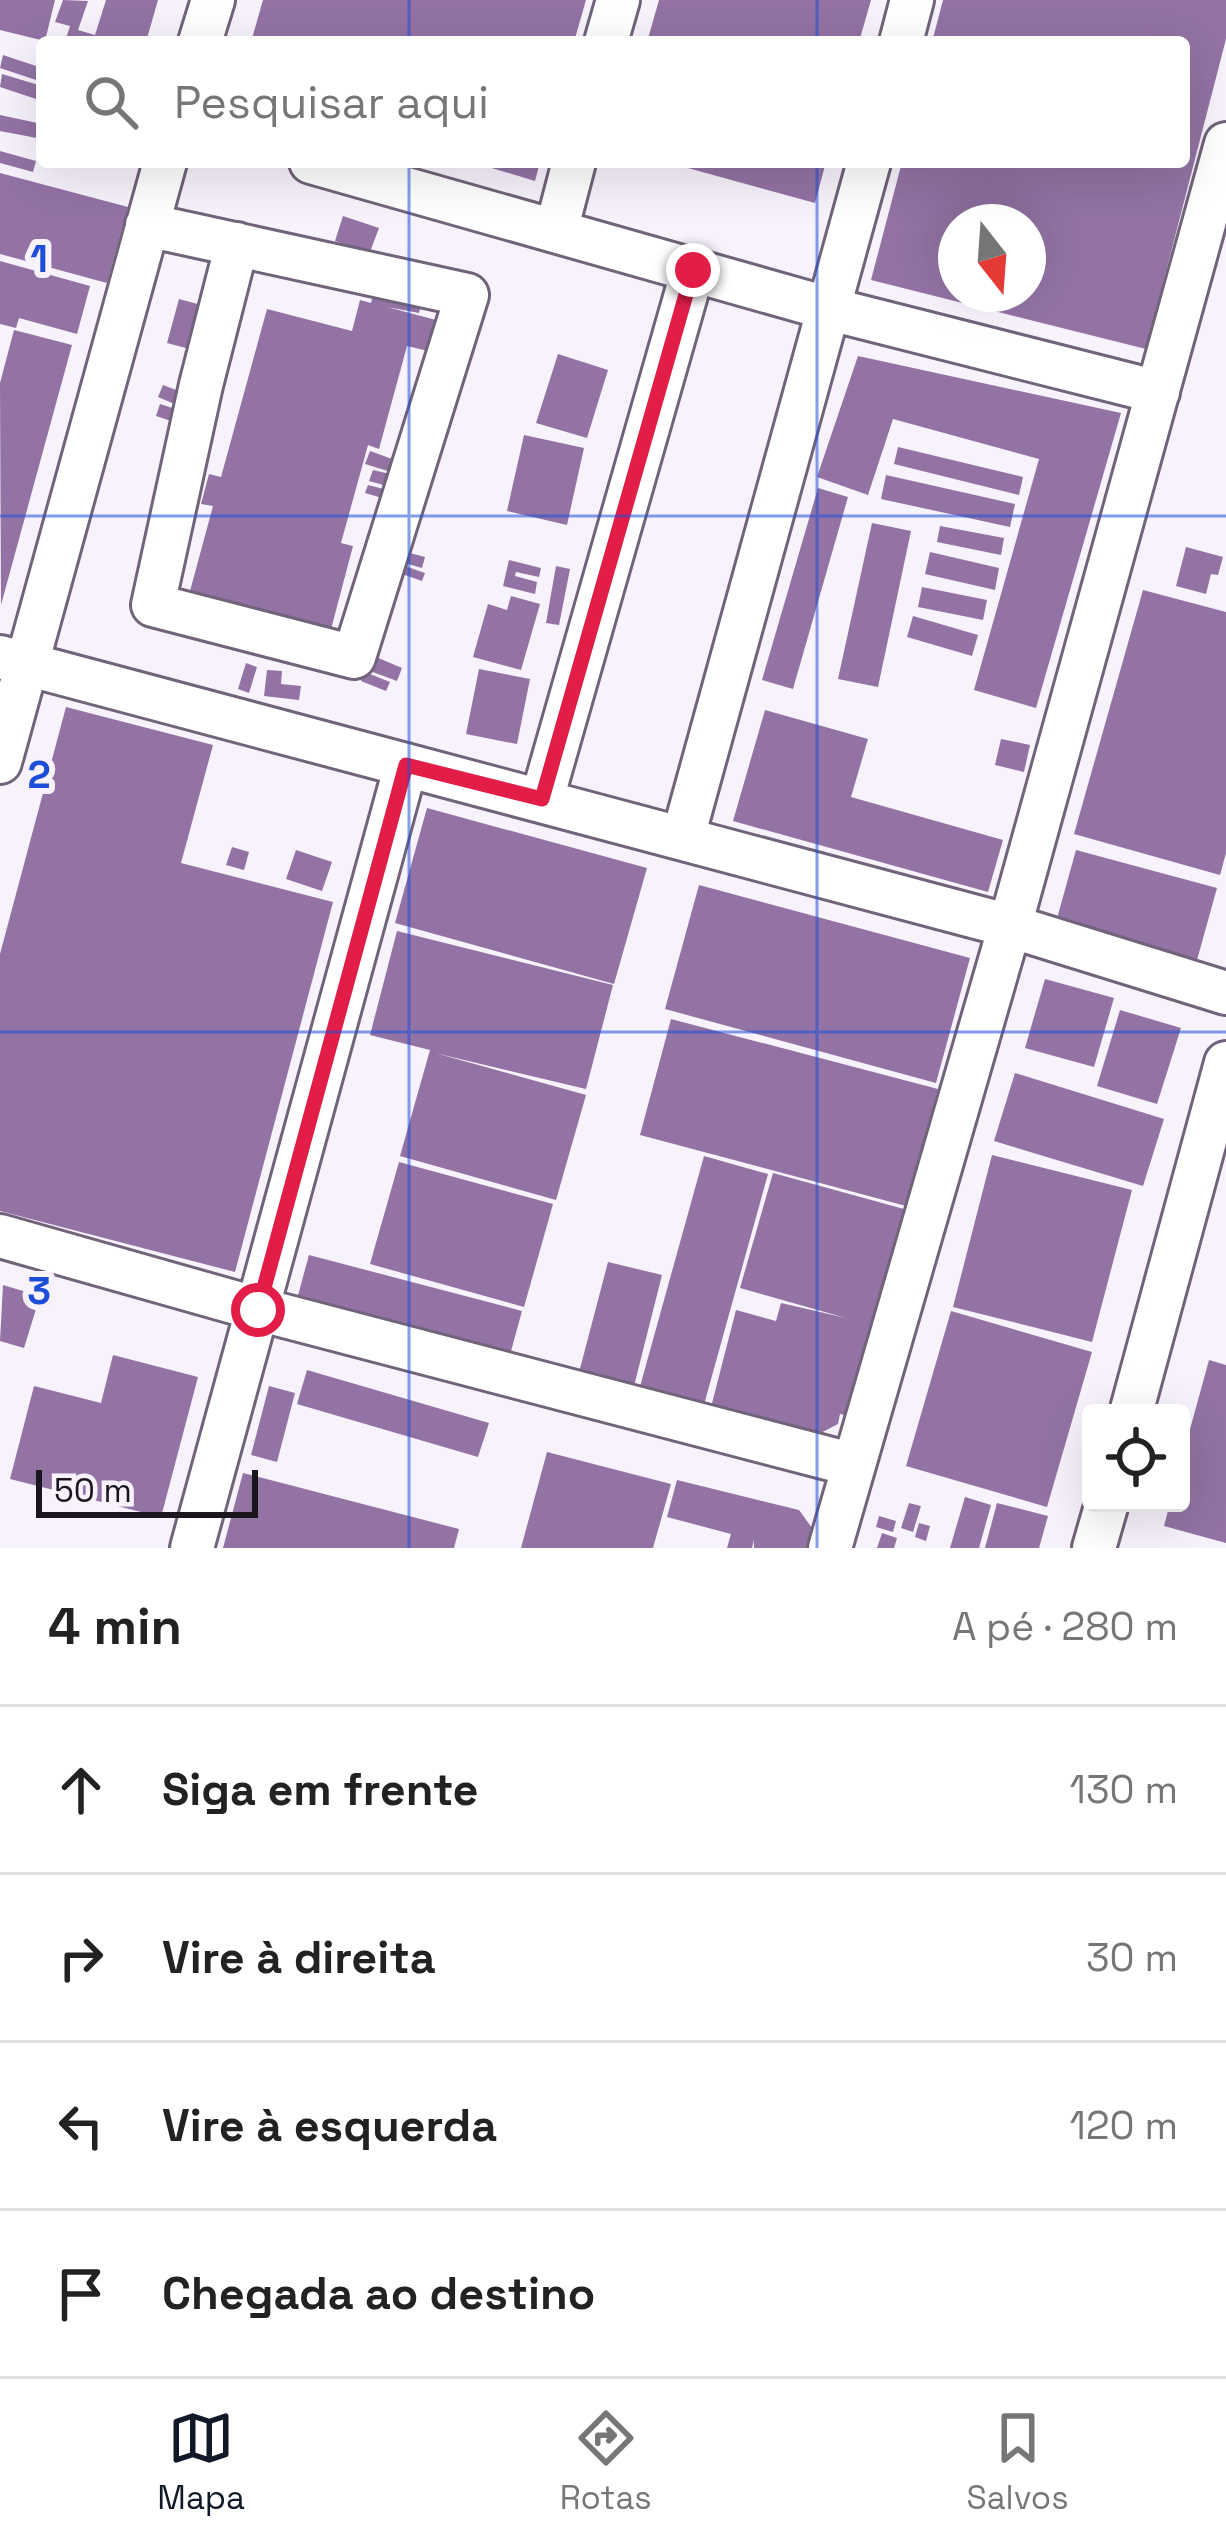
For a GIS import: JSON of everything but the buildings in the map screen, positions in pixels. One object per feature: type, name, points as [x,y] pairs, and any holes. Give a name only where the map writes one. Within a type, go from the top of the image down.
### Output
[{"type":"street","points":[[202,36],[213,0]]},
{"type":"street","points":[[608,36],[618,0]]},
{"type":"street","points":[[903,36],[912,0]]},
{"type":"street","points":[[830,1548],[1010,926],[1226,144]]},
{"type":"street","points":[[0,762],[13,660],[163,168]]},
{"type":"street","points":[[331,168],[830,309],[1158,392]]},
{"type":"street","points":[[556,231],[572,168]]},
{"type":"street","points":[[683,837],[867,168]]},
{"type":"street","points":[[147,225],[237,244],[467,295],[354,657],[153,605],[237,244]]},
{"type":"street","points":[[542,799],[693,270]]},
{"type":"street","points":[[13,660],[1010,926],[1226,993]]},
{"type":"street","points":[[192,1548],[406,765]]},
{"type":"street","points":[[1133,1404],[1226,1063]]},
{"type":"street","points":[[0,1236],[258,1310],[854,1465]]},
{"type":"street","points":[[1094,1548],[1104,1512]]},
{"type":"route","points":[[258,1310],[406,765],[542,799],[693,270]]}]
